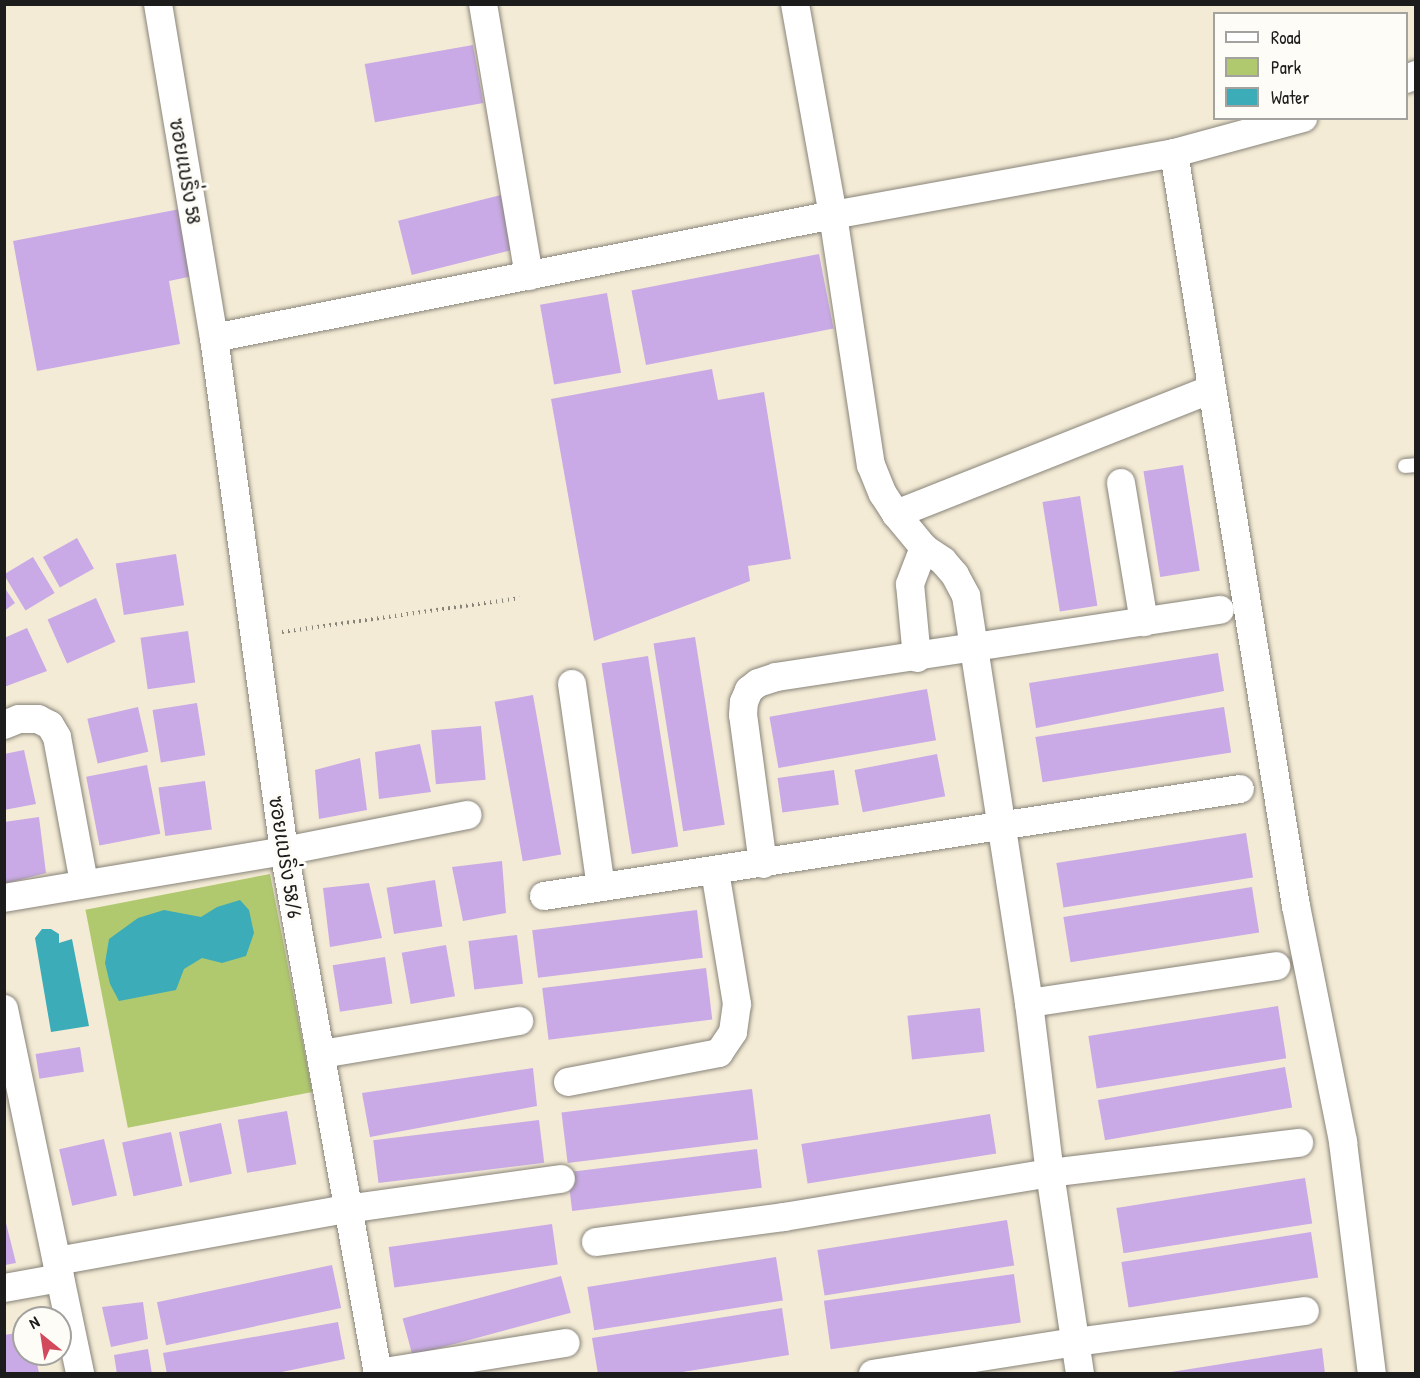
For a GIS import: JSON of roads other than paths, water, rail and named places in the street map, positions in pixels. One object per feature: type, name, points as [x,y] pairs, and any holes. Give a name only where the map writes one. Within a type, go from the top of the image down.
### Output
[{"type":"street","name":"ซอยแบริ่ง 58","points":[[158,4],[214,338]]},
{"type":"street","points":[[483,4],[529,276]]},
{"type":"street","points":[[795,4],[833,216],[870,465],[883,494],[896,514],[924,549],[943,561],[955,575],[966,596],[1000,828],[1029,1002],[1050,1173],[1080,1374]]},
{"type":"street","points":[[214,338],[833,216],[1174,153],[1296,120]]},
{"type":"street","points":[[1174,153],[1296,906],[1343,1142],[1372,1374]]},
{"type":"street","name":"ซอยแบริ่ง 58/6","points":[[214,338],[284,851],[378,1373]]},
{"type":"street","points":[[896,514],[1212,388]]},
{"type":"street","points":[[1121,483],[1144,622]]},
{"type":"street","points":[[917,658],[910,584],[924,549]]},
{"type":"street","points":[[763,864],[743,715],[744,702],[749,690],[776,677],[917,658],[1220,610]]},
{"type":"street","points":[[572,684],[600,887]]},
{"type":"street","points":[[4,724],[19,719],[38,719],[50,725],[57,737],[84,882]]},
{"type":"street","points":[[544,896],[1000,828],[1240,789]]},
{"type":"street","points":[[4,898],[84,882],[284,851],[468,815]]},
{"type":"street","points":[[568,1082],[719,1053],[733,1032],[737,1004],[715,871]]},
{"type":"street","points":[[1029,1002],[1276,966]]},
{"type":"street","points":[[4,1009],[15,1115],[58,1270],[80,1374]]},
{"type":"street","points":[[322,1054],[519,1021]]},
{"type":"street","points":[[596,1242],[784,1217],[1050,1173],[1299,1143]]},
{"type":"street","points":[[4,1288],[58,1270],[347,1209],[561,1179]]},
{"type":"street","points":[[873,1374],[1076,1342],[1305,1311]]},
{"type":"street","points":[[378,1373],[566,1343]]},
{"type":"water","points":[[240,900],[249,910],[254,933],[246,956],[222,963],[202,958],[184,969],[176,990],[119,1001],[110,984],[105,963],[109,939],[138,918],[164,910],[201,917],[217,907]]},
{"type":"water","points":[[42,929],[51,929],[59,934],[59,943],[72,939],[89,1026],[51,1032],[35,938]]}]
